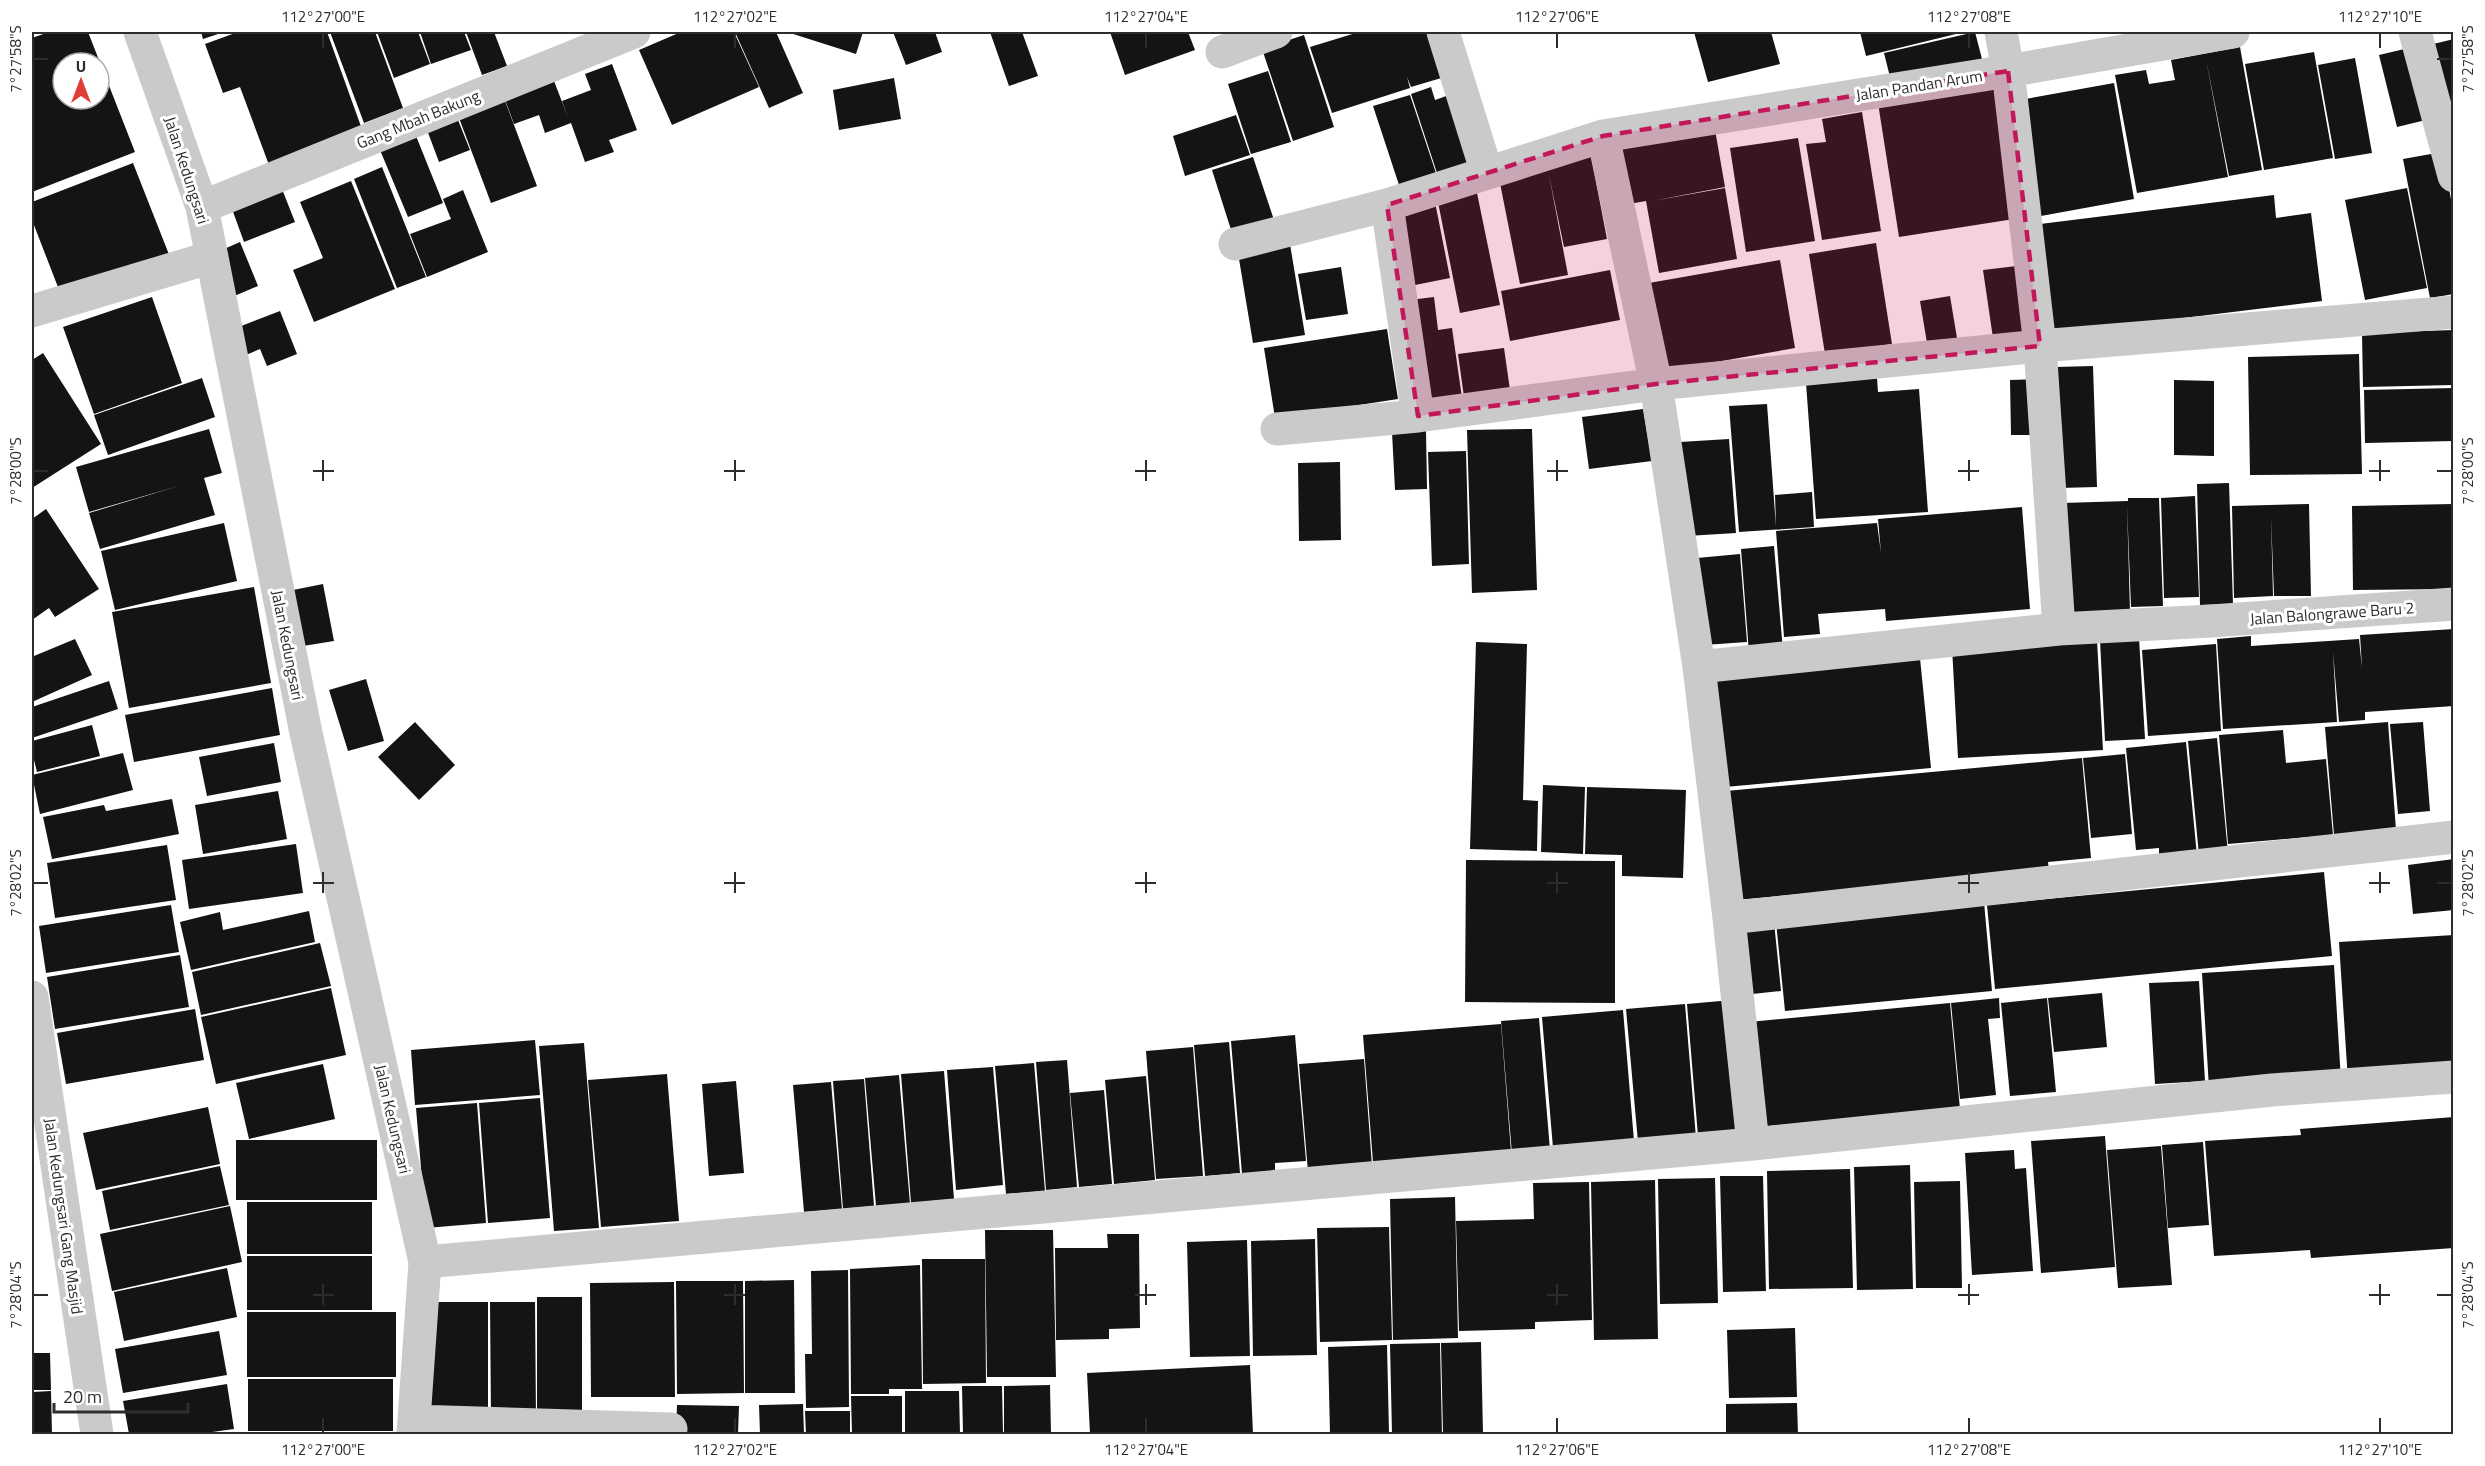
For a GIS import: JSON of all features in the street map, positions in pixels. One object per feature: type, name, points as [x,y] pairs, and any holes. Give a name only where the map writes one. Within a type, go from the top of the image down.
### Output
[{"type":"street","name":"Jalan Kedungsari","points":[[140,32],[202,207],[306,733],[425,1262],[413,1428]]},
{"type":"street","name":"Gang Mbah Bakung","points":[[202,207],[634,32]]},
{"type":"street","points":[[1222,52],[1276,32]]},
{"type":"street","points":[[1443,32],[1487,173]]},
{"type":"street","points":[[2001,32],[2008,71],[2040,346],[2059,629]]},
{"type":"street","name":"Jalan Pandan Arum","points":[[1236,244],[1387,205],[1604,136],[2233,32]]},
{"type":"street","points":[[2415,32],[2454,176]]},
{"type":"street","points":[[1604,136],[1656,384],[1699,667],[1753,1144]]},
{"type":"street","points":[[1387,205],[1418,416]]},
{"type":"street","points":[[32,311],[212,256]]},
{"type":"street","points":[[1277,429],[1418,416],[1656,384],[2040,346],[2454,312]]},
{"type":"street","name":"Jalan Balongrawe Baru 2","points":[[1699,667],[2059,629],[2454,604]]},
{"type":"street","points":[[1729,918],[2454,837]]},
{"type":"street","name":"Jalan Kedungsari Gang Masjid","points":[[32,997],[97,1434]]},
{"type":"street","points":[[425,1262],[1753,1144],[2272,1090],[2454,1077]]},
{"type":"street","points":[[413,1428],[670,1432]]},
{"type":"highlighted area","points":[[2008,71],[2040,346],[1656,384],[1418,416],[1387,205],[1603,136]]},
{"type":"building","points":[[49,32],[88,32],[95,51],[51,51],[51,111],[111,111],[111,91],[135,152],[32,192],[32,38]]},
{"type":"building","points":[[201,32],[224,32],[203,39]]},
{"type":"building","points":[[238,32],[327,32],[363,132],[269,165],[240,87],[223,93],[205,44]]},
{"type":"building","points":[[330,32],[375,32],[403,108],[364,123]]},
{"type":"building","points":[[377,32],[418,32],[430,64],[394,78]]},
{"type":"building","points":[[420,32],[464,32],[471,50],[431,64]]},
{"type":"building","points":[[466,32],[494,32],[507,66],[482,75]]},
{"type":"building","points":[[681,32],[734,32],[759,87],[672,125],[639,50]]},
{"type":"building","points":[[735,32],[776,32],[803,93],[769,108]]},
{"type":"building","points":[[787,32],[863,32],[856,54]]},
{"type":"building","points":[[893,32],[935,32],[942,52],[906,65]]},
{"type":"building","points":[[990,32],[1022,32],[1038,76],[1009,86]]},
{"type":"building","points":[[1110,32],[1188,32],[1195,50],[1125,75]]},
{"type":"building","points":[[1359,32],[1433,32],[1448,76],[1411,87],[1407,77],[1410,88],[1332,113],[1310,47]]},
{"type":"building","points":[[1694,32],[1771,32],[1780,64],[1708,82]]},
{"type":"building","points":[[1860,32],[1964,32],[1866,56]]},
{"type":"building","points":[[1975,32],[1982,59],[1891,81],[1884,53]]},
{"type":"building","points":[[1304,35],[1334,127],[1293,141],[1262,49]]},
{"type":"building","points":[[2454,39],[2454,140],[2429,45]]},
{"type":"building","points":[[2240,47],[2262,170],[2229,176],[2206,59],[2228,177],[2137,193],[2115,75],[2146,70],[2149,84],[2175,80],[2171,60]]},
{"type":"building","points":[[2413,47],[2430,119],[2397,127],[2379,55]]},
{"type":"building","points":[[2314,52],[2333,158],[2264,170],[2245,64]]},
{"type":"building","points":[[2355,58],[2372,153],[2335,159],[2318,65]]},
{"type":"building","points":[[612,64],[637,130],[609,140],[614,152],[585,162],[571,123],[545,133],[539,115],[514,124],[501,89],[554,81],[569,120],[562,101],[591,90],[585,74]]},
{"type":"building","points":[[1268,71],[1291,142],[1251,154],[1228,84]]},
{"type":"building","points":[[894,78],[901,119],[839,130],[833,90]]},
{"type":"building","points":[[2114,83],[2134,199],[2041,216],[2020,100]]},
{"type":"building","points":[[1993,84],[2014,219],[1899,237],[1878,103]]},
{"type":"building","points":[[1431,87],[1435,100],[1449,95],[1472,162],[1437,173],[1411,94]]},
{"type":"building","points":[[502,93],[537,186],[491,203],[456,110]]},
{"type":"building","points":[[1410,95],[1438,179],[1401,191],[1373,106]]},
{"type":"building","points":[[454,110],[470,150],[439,162],[424,122]]},
{"type":"building","points":[[1862,112],[1881,231],[1822,240],[1806,144],[1826,142],[1822,119]]},
{"type":"building","points":[[1236,115],[1250,155],[1185,176],[1173,136]]},
{"type":"building","points":[[1714,124],[1725,187],[1652,201],[1725,188],[1737,259],[1659,273],[1646,201],[1629,204],[1619,142]]},
{"type":"building","points":[[416,136],[443,203],[408,217],[380,150]]},
{"type":"building","points":[[1798,138],[1815,241],[1746,252],[1730,148]]},
{"type":"building","points":[[2442,152],[2454,215],[2454,294],[2430,298],[2403,159]]},
{"type":"building","points":[[1591,156],[1607,239],[1564,247],[1549,175],[1568,275],[1520,284],[1498,173]]},
{"type":"building","points":[[1253,157],[1275,223],[1233,236],[1212,170]]},
{"type":"building","points":[[133,163],[170,257],[63,300],[32,220],[32,202]]},
{"type":"building","points":[[382,167],[426,277],[397,288],[354,179]]},
{"type":"building","points":[[351,181],[395,289],[314,322],[293,270],[323,258],[300,202]]},
{"type":"building","points":[[2407,188],[2427,288],[2365,300],[2345,200]]},
{"type":"building","points":[[282,189],[295,222],[244,242],[232,209]]},
{"type":"building","points":[[463,190],[488,252],[427,277],[410,234],[451,219],[443,199]]},
{"type":"building","points":[[1477,193],[1500,305],[1460,313],[1438,202]]},
{"type":"building","points":[[2274,195],[2276,218],[2311,213],[2322,301],[2044,335],[2031,225]]},
{"type":"building","points":[[1435,202],[1450,278],[1415,285],[1400,209]]},
{"type":"building","points":[[1289,238],[1305,335],[1253,343],[1237,247]]},
{"type":"building","points":[[240,242],[258,286],[232,297],[215,253]]},
{"type":"building","points":[[1876,243],[1892,344],[1825,354],[1809,254]]},
{"type":"building","points":[[1780,260],[1795,348],[1665,371],[1649,283]]},
{"type":"building","points":[[2025,265],[2034,332],[1993,338],[1983,270]]},
{"type":"building","points":[[1341,267],[1348,314],[1306,320],[1298,274]]},
{"type":"building","points":[[1610,270],[1620,320],[1510,341],[1501,291]]},
{"type":"building","points":[[1950,296],[1957,338],[1927,343],[1920,301]]},
{"type":"building","points":[[152,297],[182,383],[94,414],[63,327]]},
{"type":"building","points":[[1434,297],[1438,330],[1452,328],[1463,405],[1426,410],[1410,300]]},
{"type":"building","points":[[280,311],[297,354],[267,366],[260,349],[246,355],[236,328]]},
{"type":"building","points":[[1387,329],[1398,399],[1275,418],[1264,348]]},
{"type":"building","points":[[2454,330],[2454,385],[2363,387],[2362,333]]},
{"type":"building","points":[[1504,348],[1511,397],[1465,404],[1458,354]]},
{"type":"building","points":[[43,353],[101,444],[32,488],[32,360]]},
{"type":"building","points":[[2359,354],[2362,474],[2250,475],[2248,357]]},
{"type":"building","points":[[2093,366],[2097,487],[2059,488],[2055,367]]},
{"type":"building","points":[[202,378],[215,417],[108,455],[94,415]]},
{"type":"building","points":[[1877,378],[1878,392],[1919,389],[1928,512],[1816,519],[1806,383]]},
{"type":"building","points":[[2041,379],[2043,435],[2011,435],[2010,380]]},
{"type":"building","points":[[2174,380],[2214,381],[2214,456],[2174,455]]},
{"type":"building","points":[[2454,388],[2454,441],[2365,443],[2364,390]]},
{"type":"building","points":[[1767,404],[1776,527],[1775,495],[1812,492],[1814,527],[1739,532],[1729,406]]},
{"type":"building","points":[[1643,409],[1652,461],[1589,469],[1582,417]]},
{"type":"building","points":[[209,429],[222,473],[204,478],[215,515],[100,549],[89,513],[182,485],[89,512],[76,467]]},
{"type":"building","points":[[1532,429],[1537,590],[1472,593],[1467,430]]},
{"type":"building","points":[[1426,431],[1427,489],[1395,490],[1392,432]]},
{"type":"building","points":[[1729,439],[1736,533],[1687,536],[1680,442]]},
{"type":"building","points":[[1466,451],[1469,564],[1432,566],[1428,452]]},
{"type":"building","points":[[1340,462],[1341,540],[1299,541],[1298,463]]},
{"type":"building","points":[[2229,483],[2233,604],[2200,605],[2197,484]]},
{"type":"building","points":[[2195,496],[2199,597],[2164,598],[2161,498]]},
{"type":"building","points":[[2128,498],[2159,498],[2163,606],[2131,607],[2127,505],[2130,611],[2065,613],[2062,503],[2128,501]]},
{"type":"building","points":[[2309,504],[2311,596],[2274,596],[2271,516],[2273,596],[2234,598],[2232,506]]},
{"type":"building","points":[[2453,504],[2454,589],[2353,590],[2352,506]]},
{"type":"building","points":[[2022,507],[2030,609],[1886,621],[1885,609],[1818,614],[1820,634],[1784,637],[1776,531],[1877,523],[1881,553],[1878,519]]},
{"type":"building","points":[[46,509],[99,589],[55,617],[49,608],[32,620],[32,519]]},
{"type":"building","points":[[224,523],[237,581],[115,610],[101,551]]},
{"type":"building","points":[[1774,546],[1783,651],[1749,653],[1741,549]]},
{"type":"building","points":[[1740,554],[1747,642],[1704,645],[1697,558]]},
{"type":"building","points":[[323,584],[334,641],[303,646],[293,590]]},
{"type":"building","points":[[254,587],[271,683],[129,708],[112,612]]},
{"type":"building","points":[[2454,629],[2454,706],[2365,712],[2365,720],[2339,722],[2333,652],[2337,722],[2223,729],[2217,639],[2251,636],[2251,646],[2359,639],[2362,668],[2360,635]]},
{"type":"building","points":[[2139,638],[2145,739],[2105,741],[2100,640]]},
{"type":"building","points":[[75,639],[92,675],[32,702],[32,651],[34,656]]},
{"type":"building","points":[[2097,640],[2103,750],[1958,758],[1952,647]]},
{"type":"building","points":[[1476,642],[1527,644],[1523,800],[1538,801],[1537,851],[1470,849]]},
{"type":"building","points":[[2216,644],[2221,731],[2148,736],[2142,650]]},
{"type":"building","points":[[1920,658],[1931,768],[1725,787],[1715,677]]},
{"type":"building","points":[[366,679],[384,741],[348,751],[329,690]]},
{"type":"building","points":[[109,681],[118,709],[32,738],[32,707]]},
{"type":"building","points":[[272,688],[280,735],[134,762],[125,715]]},
{"type":"building","points":[[415,722],[455,765],[419,800],[378,757]]},
{"type":"building","points":[[2388,722],[2396,830],[2334,835],[2325,727]]},
{"type":"building","points":[[2423,722],[2430,811],[2398,814],[2390,724]]},
{"type":"building","points":[[92,725],[100,756],[37,772],[32,741]]},
{"type":"building","points":[[2283,730],[2286,763],[2326,759],[2333,835],[2228,844],[2219,735]]},
{"type":"building","points":[[2217,738],[2228,853],[2199,855],[2188,741]]},
{"type":"building","points":[[2186,742],[2197,856],[2159,860],[2159,848],[2136,850],[2126,748]]},
{"type":"building","points":[[274,743],[281,782],[207,796],[199,757]]},
{"type":"building","points":[[123,753],[133,790],[40,814],[32,775]]},
{"type":"building","points":[[2125,754],[2132,834],[2091,838],[2083,758]]},
{"type":"building","points":[[2082,758],[2091,858],[2048,862],[2049,871],[1736,900],[1726,791]]},
{"type":"building","points":[[1543,785],[1585,787],[1583,854],[1541,852]]},
{"type":"building","points":[[1587,787],[1686,790],[1683,878],[1622,876],[1622,855],[1585,854]]},
{"type":"building","points":[[278,791],[287,839],[203,854],[195,805]]},
{"type":"building","points":[[172,799],[179,834],[52,859],[43,817],[104,805],[106,811]]},
{"type":"building","points":[[296,844],[303,893],[189,909],[182,860]]},
{"type":"building","points":[[167,845],[176,900],[55,918],[47,863]]},
{"type":"building","points":[[2454,859],[2454,910],[2413,914],[2408,865]]},
{"type":"building","points":[[1466,860],[1615,861],[1615,1003],[1465,1002]]},
{"type":"building","points":[[2324,872],[2332,956],[1995,989],[1987,905]]},
{"type":"building","points":[[1984,902],[1992,991],[1785,1011],[1776,922]]},
{"type":"building","points":[[171,905],[179,952],[46,973],[39,926]]},
{"type":"building","points":[[309,911],[315,942],[191,970],[180,922],[220,912],[223,930]]},
{"type":"building","points":[[1774,922],[1781,991],[1743,995],[1736,926]]},
{"type":"building","points":[[2454,935],[2454,1074],[2348,1081],[2339,942]]},
{"type":"building","points":[[320,943],[331,986],[201,1015],[192,972]]},
{"type":"building","points":[[180,955],[189,1007],[55,1029],[47,977]]},
{"type":"building","points":[[2334,965],[2341,1081],[2209,1088],[2202,973]]},
{"type":"building","points":[[2199,981],[2205,1081],[2155,1084],[2149,983]]},
{"type":"building","points":[[331,988],[346,1055],[216,1084],[201,1017]]},
{"type":"building","points":[[2102,993],[2107,1047],[2054,1052],[2048,998]]},
{"type":"building","points":[[1999,998],[2000,1018],[1988,1019],[1996,1095],[1960,1099],[1951,1003]]},
{"type":"building","points":[[2047,998],[2056,1092],[2010,1096],[2001,1003]]},
{"type":"building","points":[[1732,1000],[1743,1133],[1698,1136],[1687,1004]]},
{"type":"building","points":[[1950,1003],[1960,1109],[1758,1127],[1749,1022]]},
{"type":"building","points":[[1685,1004],[1696,1138],[1638,1142],[1626,1009]]},
{"type":"building","points":[[195,1009],[204,1060],[66,1084],[57,1033]]},
{"type":"building","points":[[1623,1010],[1634,1141],[1553,1148],[1542,1017]]},
{"type":"building","points":[[1539,1018],[1550,1150],[1512,1154],[1501,1021]]},
{"type":"building","points":[[1501,1024],[1511,1151],[1373,1162],[1363,1035]]},
{"type":"building","points":[[1295,1035],[1306,1161],[1275,1163],[1275,1171],[1242,1174],[1231,1041]]},
{"type":"building","points":[[535,1040],[540,1095],[415,1105],[411,1050]]},
{"type":"building","points":[[1229,1042],[1240,1173],[1205,1176],[1194,1045]]},
{"type":"building","points":[[584,1043],[599,1228],[554,1231],[539,1046]]},
{"type":"building","points":[[1193,1047],[1203,1176],[1156,1179],[1146,1051]]},
{"type":"building","points":[[1364,1059],[1372,1166],[1308,1172],[1299,1064]]},
{"type":"building","points":[[1067,1060],[1077,1187],[1046,1190],[1036,1062]]},
{"type":"building","points":[[1034,1063],[1045,1191],[1006,1194],[995,1066]]},
{"type":"building","points":[[323,1064],[335,1119],[249,1139],[236,1083]]},
{"type":"building","points":[[993,1067],[1003,1185],[956,1190],[947,1070]]},
{"type":"building","points":[[944,1071],[954,1199],[911,1203],[901,1074]]},
{"type":"building","points":[[667,1074],[679,1221],[601,1227],[588,1080]]},
{"type":"building","points":[[899,1075],[910,1204],[876,1206],[865,1078]]},
{"type":"building","points":[[1146,1076],[1155,1180],[1114,1184],[1105,1080]]},
{"type":"building","points":[[864,1079],[874,1206],[843,1209],[833,1081]]},
{"type":"building","points":[[736,1081],[744,1173],[709,1176],[702,1084]]},
{"type":"building","points":[[831,1082],[842,1209],[804,1212],[793,1085]]},
{"type":"building","points":[[1104,1090],[1112,1184],[1079,1187],[1070,1093]]},
{"type":"building","points":[[540,1098],[550,1218],[488,1223],[479,1103]]},
{"type":"building","points":[[477,1103],[486,1223],[426,1228],[416,1108]]},
{"type":"building","points":[[208,1107],[220,1164],[96,1190],[83,1133]]},
{"type":"building","points":[[2454,1117],[2454,1248],[2311,1258],[2310,1250],[2214,1256],[2205,1141],[2301,1135],[2300,1129]]},
{"type":"building","points":[[2105,1136],[2115,1267],[2041,1273],[2031,1141]]},
{"type":"building","points":[[236,1140],[377,1140],[377,1200],[236,1200]]},
{"type":"building","points":[[2203,1142],[2209,1225],[2168,1228],[2162,1145]]},
{"type":"building","points":[[2161,1146],[2172,1285],[2118,1288],[2107,1150]]},
{"type":"building","points":[[2014,1150],[2015,1169],[2026,1168],[2033,1271],[1972,1275],[1965,1153]]},
{"type":"building","points":[[1910,1165],[1913,1289],[1857,1290],[1854,1167]]},
{"type":"building","points":[[220,1166],[229,1205],[110,1230],[102,1191]]},
{"type":"building","points":[[1850,1169],[1853,1288],[1769,1289],[1767,1171]]},
{"type":"building","points":[[1720,1176],[1763,1176],[1766,1291],[1723,1292]]},
{"type":"building","points":[[1715,1178],[1718,1303],[1660,1304],[1658,1179]]},
{"type":"building","points":[[1655,1180],[1658,1339],[1594,1340],[1591,1182]]},
{"type":"building","points":[[1960,1181],[1962,1288],[1916,1288],[1914,1182]]},
{"type":"building","points":[[1589,1182],[1592,1320],[1535,1322],[1535,1329],[1459,1331],[1456,1221],[1534,1219],[1533,1183]]},
{"type":"building","points":[[1455,1197],[1458,1338],[1393,1340],[1390,1199]]},
{"type":"building","points":[[247,1202],[372,1202],[372,1254],[247,1254]]},
{"type":"building","points":[[230,1206],[242,1262],[112,1291],[100,1234]]},
{"type":"building","points":[[1389,1227],[1392,1340],[1320,1342],[1317,1228]]},
{"type":"building","points":[[985,1230],[1053,1230],[1056,1377],[987,1377]]},
{"type":"building","points":[[1107,1234],[1139,1234],[1140,1328],[1109,1329],[1109,1339],[1056,1340],[1055,1248],[1108,1248]]},
{"type":"building","points":[[1315,1239],[1317,1355],[1253,1356],[1251,1241]]},
{"type":"building","points":[[1247,1240],[1250,1356],[1190,1357],[1187,1242]]},
{"type":"building","points":[[247,1256],[372,1256],[372,1310],[247,1310]]},
{"type":"building","points":[[922,1259],[985,1259],[986,1383],[923,1384]]},
{"type":"building","points":[[920,1265],[922,1389],[889,1389],[889,1394],[851,1394],[850,1269]]},
{"type":"building","points":[[227,1268],[237,1317],[124,1341],[114,1292]]},
{"type":"building","points":[[848,1270],[849,1407],[806,1408],[805,1354],[812,1354],[811,1271]]},
{"type":"building","points":[[794,1280],[795,1393],[745,1393],[745,1281]]},
{"type":"building","points":[[676,1281],[743,1281],[744,1393],[677,1394]]},
{"type":"building","points":[[674,1282],[675,1397],[591,1397],[590,1283]]},
{"type":"building","points":[[537,1297],[582,1297],[582,1418],[537,1418]]},
{"type":"building","points":[[430,1302],[488,1302],[488,1418],[430,1418]]},
{"type":"building","points":[[490,1302],[535,1302],[536,1418],[491,1418]]},
{"type":"building","points":[[247,1312],[396,1312],[396,1377],[247,1377]]},
{"type":"building","points":[[1795,1328],[1797,1397],[1729,1398],[1727,1330]]},
{"type":"building","points":[[219,1331],[227,1375],[123,1393],[115,1349]]},
{"type":"building","points":[[1481,1342],[1483,1434],[1443,1434],[1441,1343]]},
{"type":"building","points":[[1440,1343],[1442,1434],[1392,1434],[1390,1344]]},
{"type":"building","points":[[1387,1345],[1389,1433],[1330,1434],[1328,1347]]},
{"type":"building","points":[[32,1353],[50,1353],[51,1390],[32,1390]]},
{"type":"building","points":[[1250,1365],[1253,1434],[1090,1434],[1087,1373]]},
{"type":"building","points":[[248,1379],[393,1379],[393,1431],[248,1431]]},
{"type":"building","points":[[227,1384],[234,1429],[198,1434],[129,1434],[123,1401]]},
{"type":"building","points":[[1050,1385],[1051,1434],[1004,1434],[1004,1386]]},
{"type":"building","points":[[962,1386],[1002,1386],[1003,1434],[963,1434]]},
{"type":"building","points":[[51,1391],[52,1434],[32,1434],[32,1392]]},
{"type":"building","points":[[905,1391],[959,1391],[960,1434],[905,1434]]},
{"type":"building","points":[[851,1396],[902,1396],[902,1434],[852,1434]]},
{"type":"building","points":[[1797,1403],[1798,1434],[1726,1434],[1726,1404]]},
{"type":"building","points":[[803,1404],[804,1434],[760,1434],[759,1405]]},
{"type":"building","points":[[677,1405],[739,1406],[738,1434],[676,1434]]},
{"type":"building","points":[[805,1411],[850,1411],[850,1434],[806,1434]]}]
